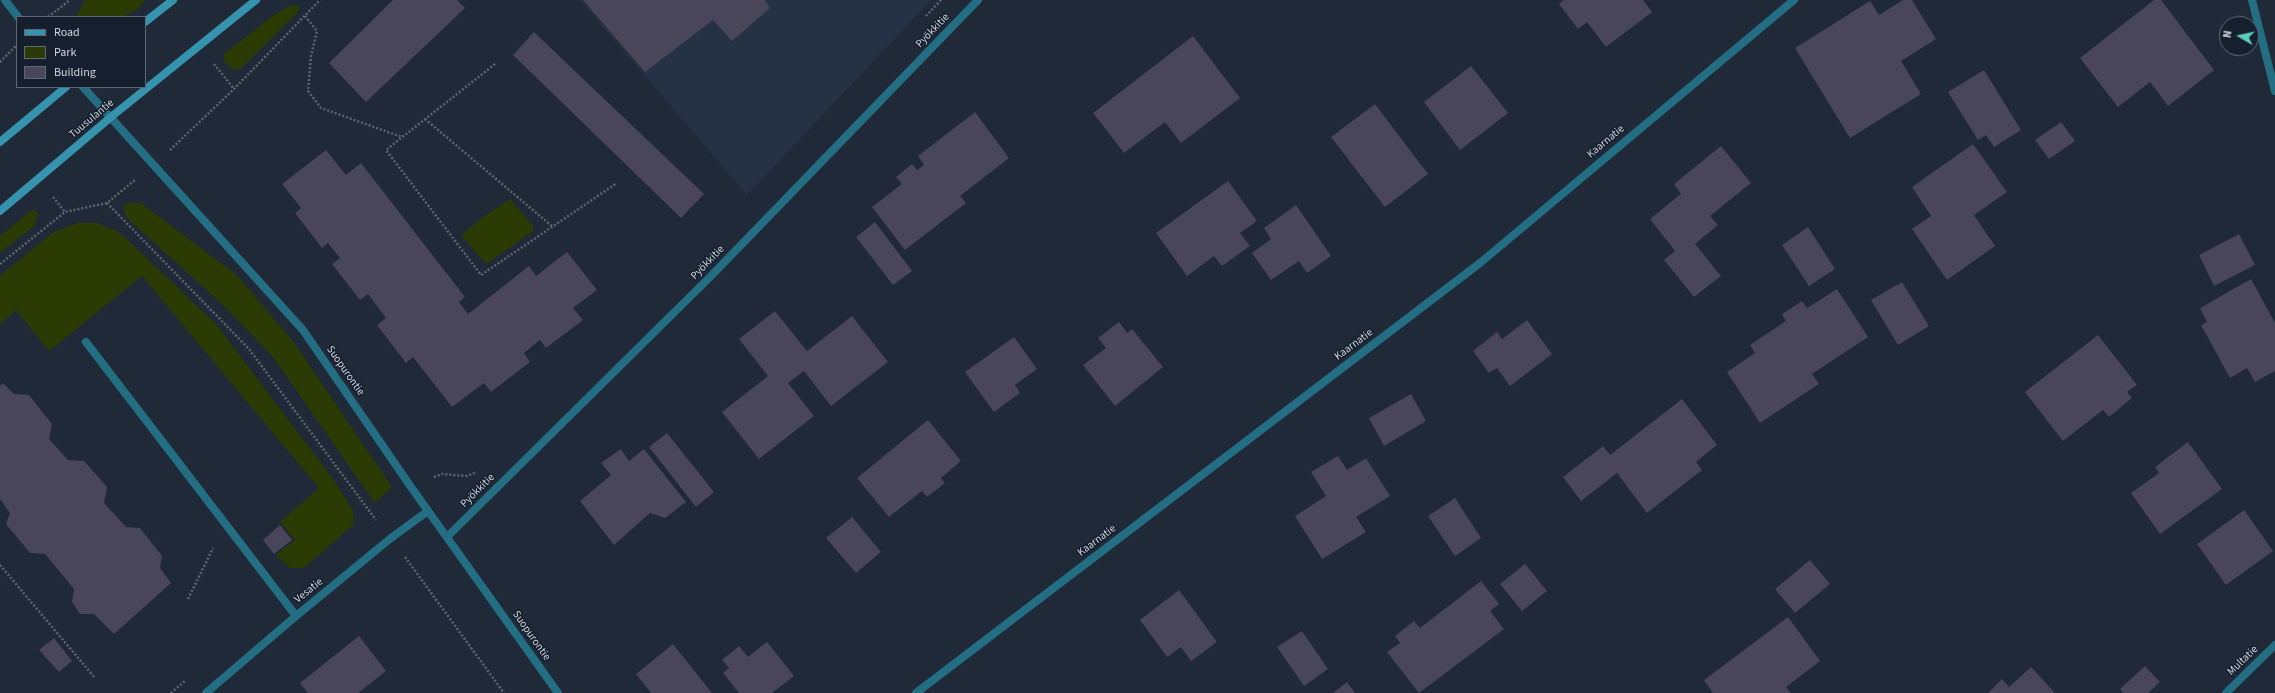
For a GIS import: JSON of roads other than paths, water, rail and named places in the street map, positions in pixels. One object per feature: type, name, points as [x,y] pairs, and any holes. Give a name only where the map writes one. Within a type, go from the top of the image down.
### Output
[{"type":"main road","points":[[146,21],[173,0]]},
{"type":"main road","name":"Tuusulantie","points":[[0,211],[111,116],[256,0]]},
{"type":"main road","points":[[0,142],[65,88]]},
{"type":"street","points":[[5,0],[17,16]]},
{"type":"street","name":"Pyökkitie","points":[[448,537],[712,275],[978,0]]},
{"type":"street","name":"Kaarnatie","points":[[916,693],[1480,263],[1794,0]]},
{"type":"street","points":[[2252,0],[2275,91]]},
{"type":"street","name":"Suopurontie","points":[[83,88],[111,116],[302,330],[411,487],[558,693]]},
{"type":"street","points":[[86,342],[296,616]]},
{"type":"street","name":"Vesatie","points":[[206,693],[296,616],[391,538],[428,511]]},
{"type":"street","name":"Multatie","points":[[2226,693],[2275,645]]}]
